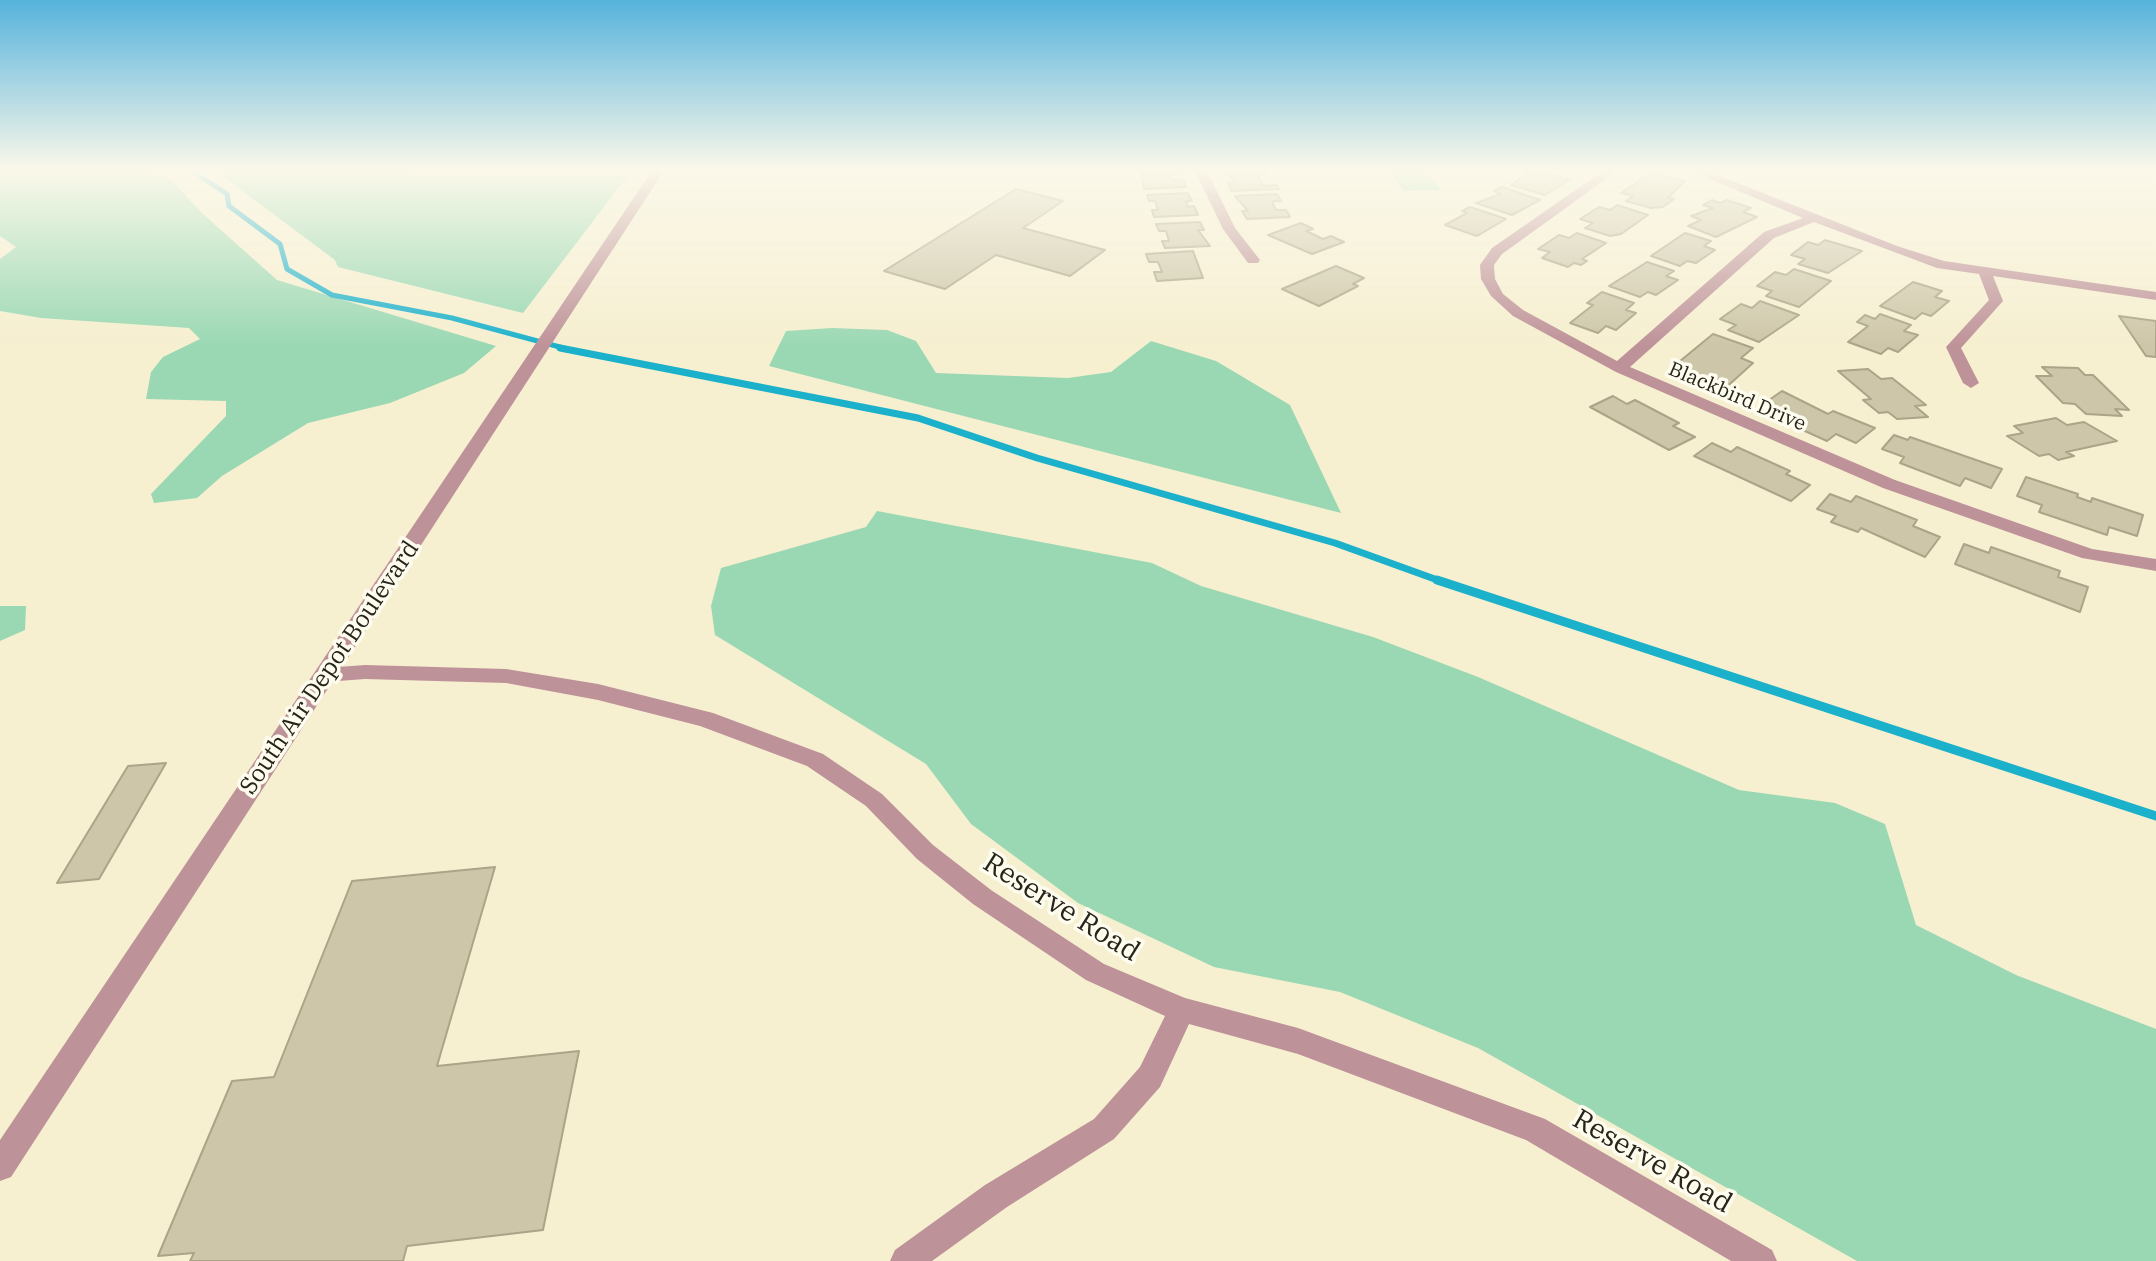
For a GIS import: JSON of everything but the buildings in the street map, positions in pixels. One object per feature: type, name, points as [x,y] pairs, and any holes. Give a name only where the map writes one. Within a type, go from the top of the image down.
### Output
[{"type":"street","name":"South Air Depot Boulevard","points":[[0,1166],[620,228]]},
{"type":"street","points":[[1228,228],[1253,260]]},
{"type":"street","name":"Blackbird Drive","points":[[1530,228],[1497,251],[1487,265],[1488,279],[1498,296],[1518,313],[1621,369],[1889,484],[2089,554],[2156,565]]},
{"type":"street","points":[[1621,369],[1626,359],[1769,235],[1788,228]]},
{"type":"street","points":[[1839,228],[1892,249],[1985,273],[2156,296]]},
{"type":"street","points":[[1971,383],[1953,347],[1996,301],[1985,273]]},
{"type":"street","name":"Reserve Road","points":[[325,675],[417,673],[522,679],[598,692],[705,719],[815,760],[874,800],[925,852],[982,897],[1095,972],[1182,1010],[1298,1041],[1535,1129],[1761,1261]]},
{"type":"street","points":[[906,1261],[996,1196],[1104,1129],[1150,1077],[1182,1010]]},
{"type":"green space","points":[[0,228],[219,228],[277,280],[496,346],[464,373],[390,403],[308,423],[222,476],[197,498],[154,503],[151,494],[226,416],[226,401],[146,399],[151,372],[163,357],[200,339],[189,328],[41,318],[0,311],[0,259],[16,247],[0,236]]},
{"type":"green space","points":[[292,228],[588,228],[523,313],[338,267],[335,260]]},
{"type":"green space","points":[[832,328],[887,330],[916,341],[936,373],[1068,378],[1111,372],[1151,341],[1216,361],[1290,405],[1341,513],[769,366],[786,331]]},
{"type":"green space","points":[[877,511],[1152,563],[1201,586],[1373,637],[1478,677],[1739,790],[1835,803],[1885,824],[1916,925],[2016,975],[2156,1029],[2156,1261],[1857,1261],[1478,1048],[1340,992],[1214,967],[1078,903],[971,824],[926,764],[715,635],[711,606],[721,568],[866,527]]},
{"type":"green space","points":[[0,606],[26,606],[25,630],[0,641]]},
{"type":"waterway","points":[[258,228],[280,244],[287,269],[332,295],[452,318],[571,350]]},
{"type":"waterway","points":[[560,348],[918,418],[1037,458],[1335,543],[1442,582]]},
{"type":"waterway","points":[[1437,580],[1442,582]]},
{"type":"waterway","points":[[1442,582],[2156,816]]}]
